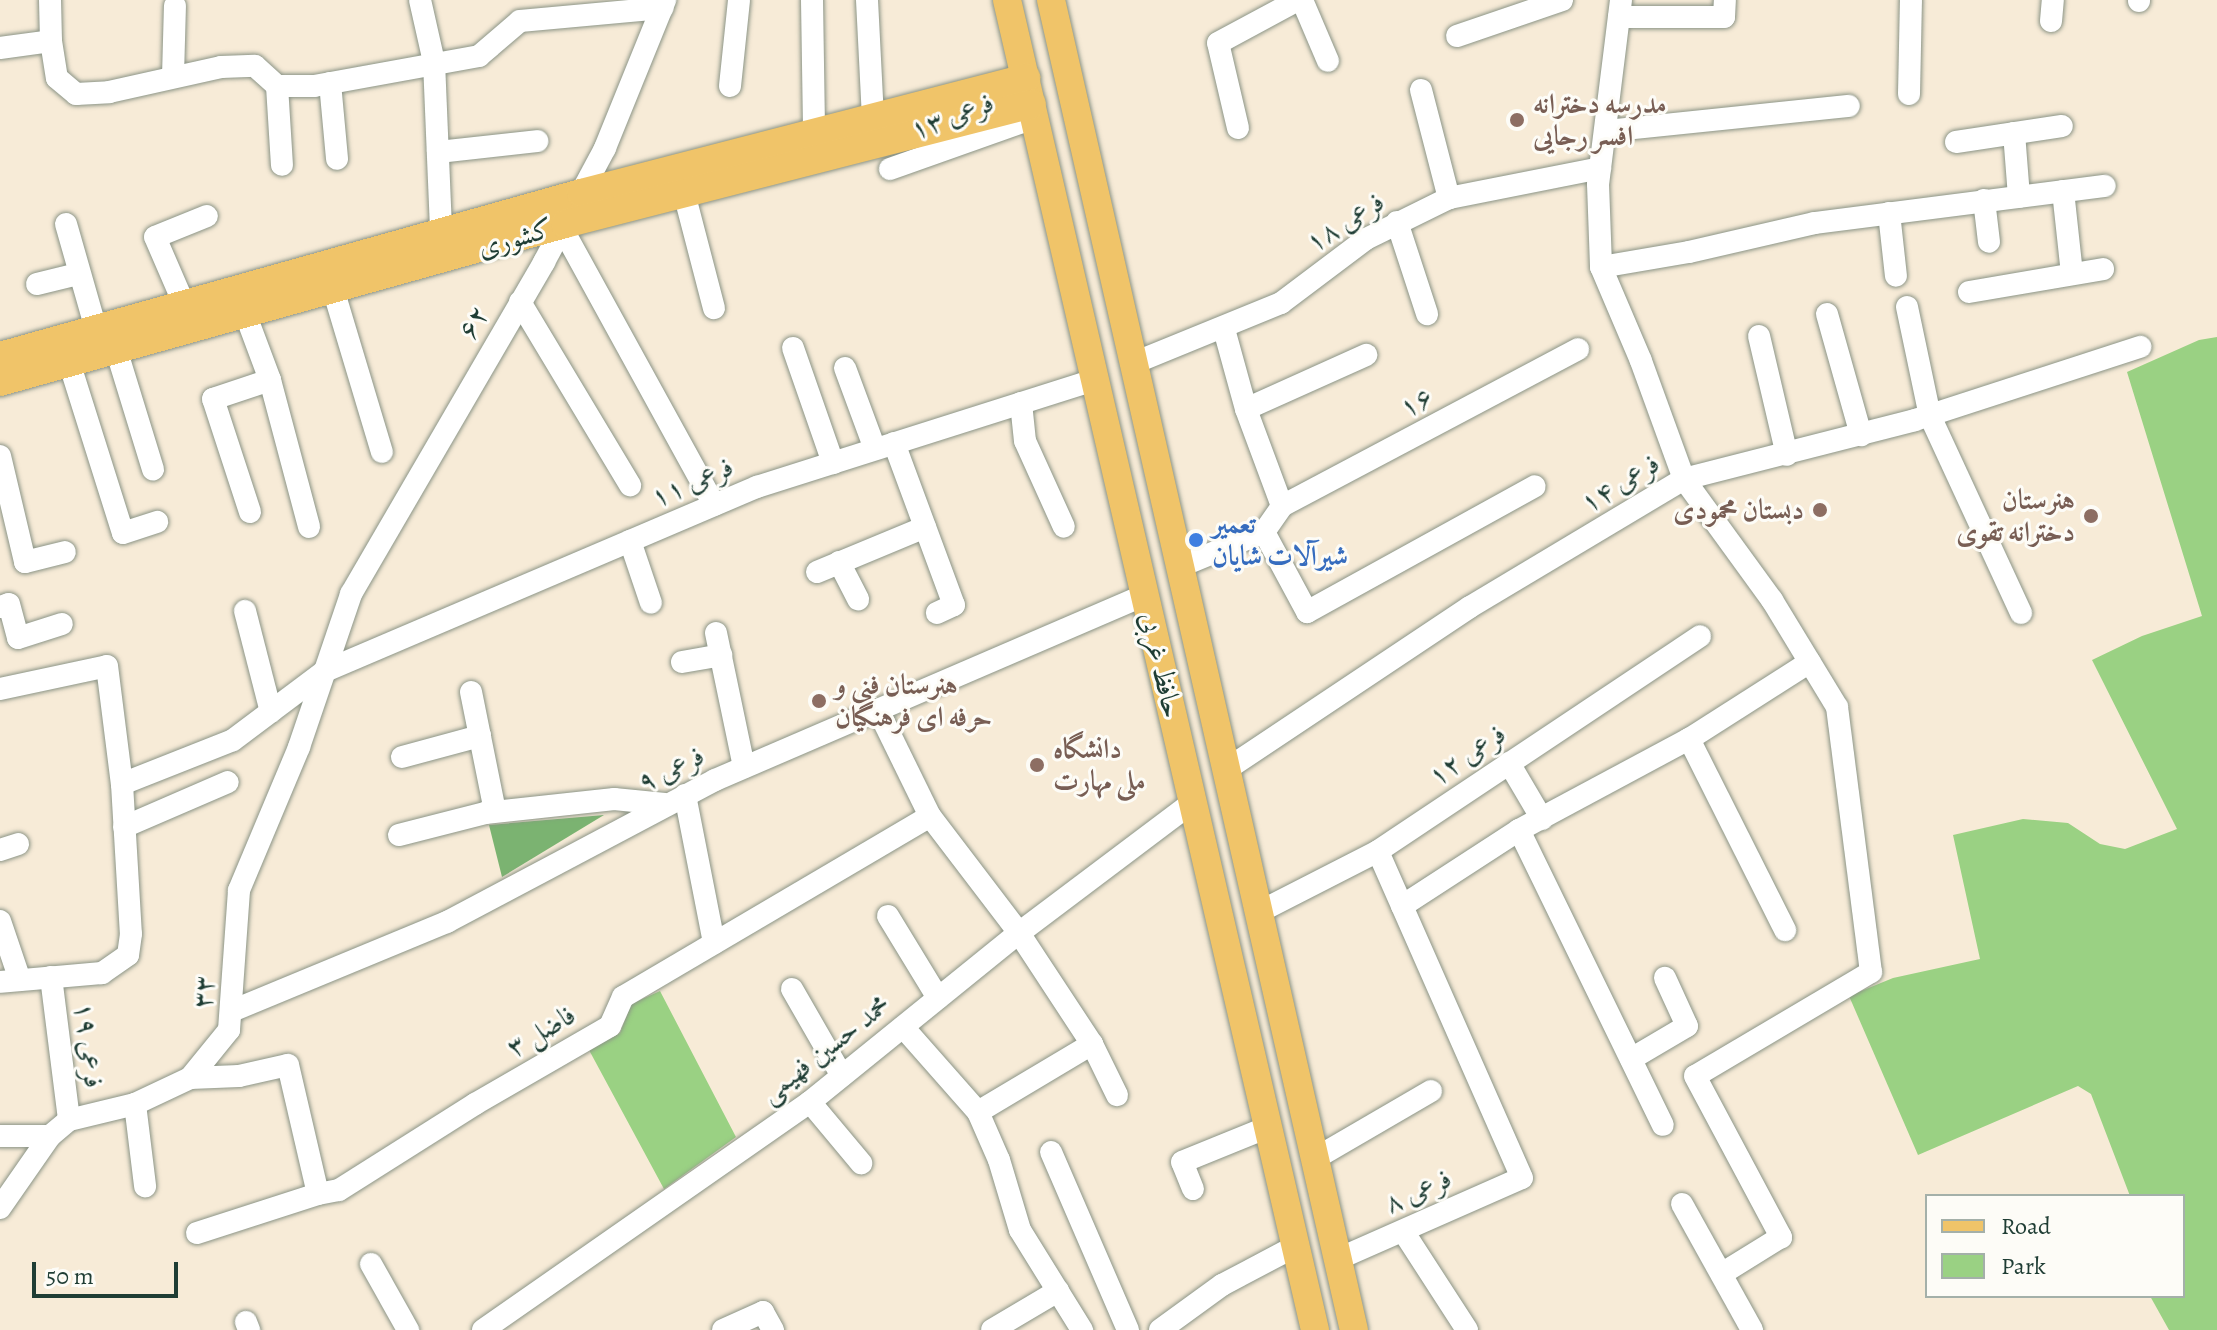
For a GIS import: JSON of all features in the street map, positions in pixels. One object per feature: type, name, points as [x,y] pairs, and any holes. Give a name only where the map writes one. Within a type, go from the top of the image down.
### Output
[{"type":"main road","name":"حافظ غربی","points":[[1007,0],[1315,1330]]},
{"type":"main road","name":"حافظ غربی","points":[[1051,0],[1354,1330]]},
{"type":"main road","name":"کشوری","points":[[0,356],[581,193],[873,118],[1033,110]]},
{"type":"main road","name":"کشوری","points":[[0,382],[684,193],[1033,110]]},
{"type":"main road","points":[[1033,110],[1052,149],[1065,150],[1082,136]]},
{"type":"main road","points":[[1053,199],[1068,184],[1077,183],[1095,190]]},
{"type":"main road","points":[[1258,1083],[1297,1077]]},
{"type":"street","points":[[50,0],[51,41],[57,78],[76,94],[109,92],[173,76],[255,66],[277,86],[282,165]]},
{"type":"street","points":[[420,0],[434,62],[441,232]]},
{"type":"street","points":[[730,86],[739,0]]},
{"type":"street","points":[[812,0],[814,133]]},
{"type":"street","points":[[867,0],[873,118]]},
{"type":"street","points":[[1238,128],[1218,43],[1300,0],[1328,61]]},
{"type":"street","points":[[1457,36],[1562,0]]},
{"type":"street","points":[[1721,1274],[1781,1237],[1695,1076],[1871,972],[1837,707],[1772,600],[1684,479],[1641,361],[1601,267],[1600,168],[1620,9],[1724,17],[1725,0]]},
{"type":"street","points":[[1909,94],[1911,0]]},
{"type":"street","points":[[277,86],[330,83],[479,56],[520,21],[664,4]]},
{"type":"street","name":"۶۲","points":[[325,671],[351,594],[564,226],[605,148],[664,4]]},
{"type":"street","points":[[173,76],[175,6]]},
{"type":"street","points":[[0,48],[51,41]]},
{"type":"street","points":[[330,83],[337,159]]},
{"type":"street","points":[[1421,90],[1449,198]]},
{"type":"street","points":[[1606,131],[1849,106]]},
{"type":"street","name":"فرعی ۱۳","points":[[890,169],[1033,110]]},
{"type":"street","points":[[1956,142],[2062,126]]},
{"type":"street","points":[[2014,133],[2019,197]]},
{"type":"street","points":[[438,152],[537,141]]},
{"type":"street","name":"فرعی ۱۸","points":[[1134,363],[1224,329],[1281,303],[1326,267],[1397,222],[1449,198],[1600,168]]},
{"type":"street","points":[[1601,267],[1815,223],[2105,186]]},
{"type":"street","points":[[2063,191],[2072,274]]},
{"type":"street","points":[[684,193],[714,308]]},
{"type":"street","points":[[1984,200],[1989,242]]},
{"type":"street","points":[[1889,213],[1896,276]]},
{"type":"street","points":[[184,304],[155,237],[207,216]]},
{"type":"street","points":[[1397,222],[1427,314]]},
{"type":"street","points":[[66,224],[96,329]]},
{"type":"street","points":[[564,226],[714,505]]},
{"type":"street","points":[[1969,292],[2103,269]]},
{"type":"street","points":[[37,284],[78,274]]},
{"type":"street","points":[[333,289],[382,452]]},
{"type":"street","points":[[520,302],[630,485]]},
{"type":"street","points":[[1907,307],[1930,416],[2021,613]]},
{"type":"street","points":[[245,313],[270,380],[309,527]]},
{"type":"street","points":[[1827,314],[1861,435]]},
{"type":"street","points":[[1224,329],[1273,520],[1307,612],[1535,486]]},
{"type":"street","points":[[1759,336],[1787,455]]},
{"type":"street","name":"فرعی ۱۴","points":[[1227,769],[1470,607],[1684,479],[1930,416],[2140,347]]},
{"type":"street","points":[[793,348],[833,463]]},
{"type":"street","points":[[116,349],[153,469]]},
{"type":"street","name":"۱۶","points":[[1181,566],[1273,520],[1578,349]]},
{"type":"street","points":[[1246,409],[1366,355]]},
{"type":"street","points":[[69,362],[123,533],[157,522]]},
{"type":"street","points":[[845,368],[925,527],[954,605],[937,613]]},
{"type":"street","points":[[250,512],[213,399],[270,380]]},
{"type":"street","name":"فرعی ۱۱","points":[[122,784],[233,740],[325,671],[714,505],[833,463],[1095,380]]},
{"type":"street","points":[[1021,403],[1025,441],[1064,527]]},
{"type":"street","points":[[0,456],[25,562],[65,552]]},
{"type":"street","points":[[817,572],[925,527]]},
{"type":"street","points":[[630,541],[651,603]]},
{"type":"street","points":[[839,562],[858,599]]},
{"type":"street","name":"فرعی ۹","points":[[232,1011],[447,922],[675,800],[744,767],[1145,595]]},
{"type":"street","points":[[0,607],[9,604],[18,638],[62,624]]},
{"type":"street","points":[[245,611],[271,712]]},
{"type":"street","points":[[716,633],[744,767]]},
{"type":"street","name":"فرعی ۱۲","points":[[1259,912],[1378,851],[1700,636]]},
{"type":"street","points":[[682,662],[721,655]]},
{"type":"street","points":[[1378,851],[1402,906],[1519,830],[1689,739],[1810,662]]},
{"type":"street","points":[[0,689],[107,666],[122,784],[131,934],[128,955],[102,973],[10,981],[0,921]]},
{"type":"street","name":"۳۳","points":[[0,1208],[50,1136],[69,1120],[135,1104],[190,1078],[222,1043],[229,1030],[232,1011],[239,890],[299,747],[325,671]]},
{"type":"street","points":[[471,692],[495,811]]},
{"type":"street","points":[[878,710],[930,816],[1019,933],[1092,1044],[1117,1095]]},
{"type":"street","points":[[402,757],[480,736]]},
{"type":"street","points":[[1689,739],[1785,930]]},
{"type":"street","points":[[1509,763],[1542,819]]},
{"type":"street","points":[[124,827],[228,782]]},
{"type":"street","points":[[399,835],[495,811],[614,799],[675,800],[714,943]]},
{"type":"street","name":"محمد حسین فهیمی","points":[[483,1330],[505,1323],[810,1102],[1019,933],[1193,802]]},
{"type":"street","name":"فاضل ۳","points":[[197,1233],[339,1190],[475,1104],[610,1026],[623,997],[930,816]]},
{"type":"street","points":[[1519,830],[1663,1125]]},
{"type":"street","name":"فرعی ۸","points":[[1338,1259],[1522,1178],[1402,906]]},
{"type":"street","points":[[888,916],[938,998]]},
{"type":"street","name":"فرعی ۱۹","points":[[51,977],[69,1120]]},
{"type":"street","points":[[1631,1059],[1687,1026],[1665,978]]},
{"type":"street","points":[[792,989],[842,1076]]},
{"type":"street","points":[[903,1027],[978,1112],[999,1160],[1020,1230],[1082,1330]]},
{"type":"street","points":[[978,1112],[1092,1044]]},
{"type":"street","points":[[190,1078],[239,1076],[288,1065],[318,1194]]},
{"type":"street","points":[[1316,1158],[1431,1091]]},
{"type":"street","points":[[810,1102],[861,1163]]},
{"type":"street","points":[[135,1104],[145,1186]]},
{"type":"street","points":[[1193,1189],[1182,1162],[1268,1127]]},
{"type":"street","points":[[0,1136],[50,1136]]},
{"type":"street","points":[[1051,1152],[1128,1330]]},
{"type":"street","points":[[1682,1204],[1752,1330]]},
{"type":"street","points":[[1403,1231],[1467,1330]]},
{"type":"street","points":[[1160,1330],[1222,1285],[1296,1246]]},
{"type":"street","points":[[371,1264],[408,1330]]},
{"type":"street","points":[[992,1330],[1058,1291]]},
{"type":"street","points":[[723,1330],[768,1321]]},
{"type":"green space","points":[[2217,337],[2217,1330],[2169,1330],[2151,1298],[2185,1298],[2185,1194],[2129,1194],[2091,1094],[2078,1086],[1918,1155],[1849,996],[1893,978],[1980,959],[1953,835],[2023,819],[2068,823],[2100,844],[2125,849],[2177,829],[2092,660],[2142,636],[2202,616],[2127,372],[2199,340]]},
{"type":"green space","points":[[604,815],[502,877],[489,825]]},
{"type":"green space","points":[[660,991],[736,1137],[664,1189],[589,1050],[620,1033],[631,1004]]},
{"type":"place","name":"مدرسه دخترانه افسر رجایی","points":[[1517,120]]},
{"type":"place","name":"دبستان محمودی","points":[[1820,510]]},
{"type":"place","name":"هنرستان دخترانه تقوی","points":[[2091,516]]},
{"type":"place","name":"تعمیر شیرآلات شایان","points":[[1196,540]]},
{"type":"place","name":"هنرستان فنی و حرفه ای فرهنگیان","points":[[819,701]]},
{"type":"place","name":"دانشگاه ملی مهارت","points":[[1037,765]]}]
